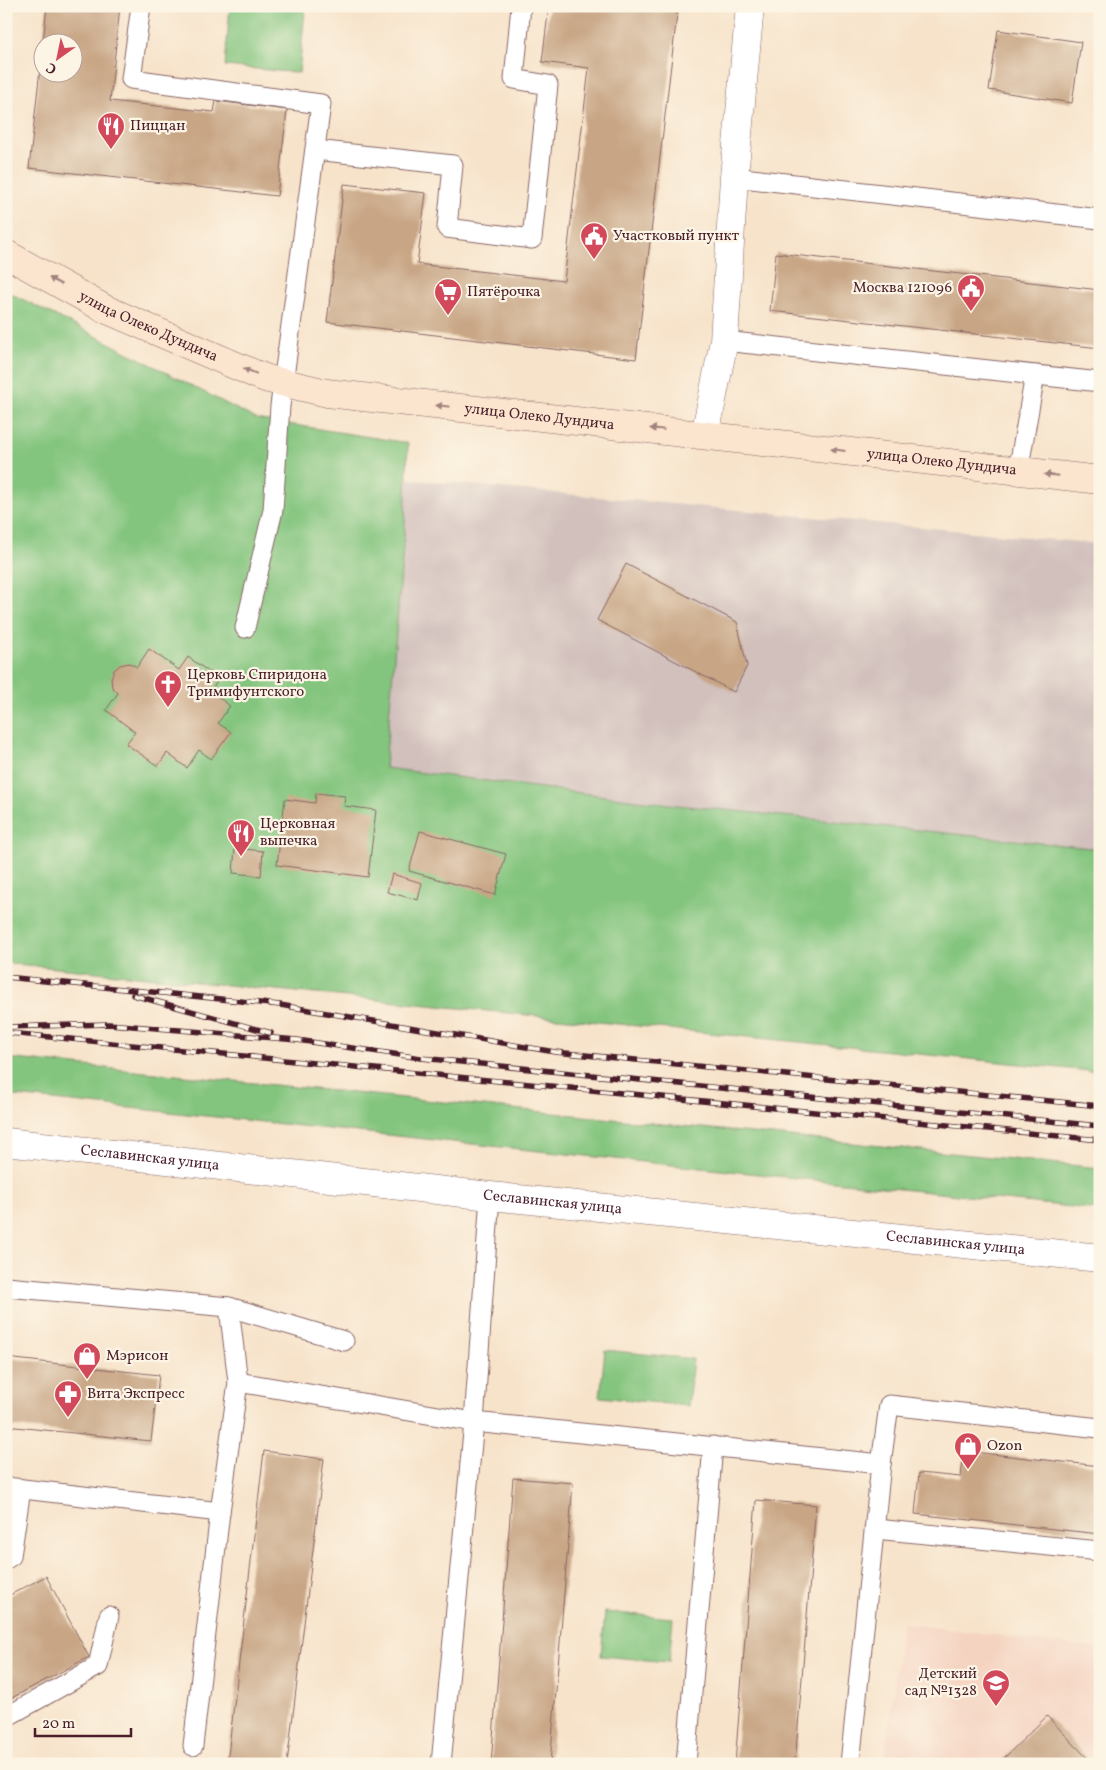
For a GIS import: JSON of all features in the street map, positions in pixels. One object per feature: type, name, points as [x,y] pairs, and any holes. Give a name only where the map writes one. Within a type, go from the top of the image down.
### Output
[{"type":"street","points":[[705,435],[724,341],[734,177],[750,6]]},
{"type":"street","name":"улица Олеко Дундича","points":[[6,254],[105,309],[255,374],[327,393],[1100,480]]},
{"type":"street","name":"Сеславинская улица","points":[[6,1142],[490,1196],[1100,1258]]},
{"type":"lane","points":[[141,6],[131,78],[321,104],[283,382],[273,510],[245,628]]},
{"type":"lane","points":[[315,150],[453,165],[447,228],[532,239],[548,85],[514,79],[521,6]]},
{"type":"lane","points":[[734,177],[1100,219]]},
{"type":"lane","points":[[724,341],[1100,382]]},
{"type":"lane","points":[[1018,472],[1035,375]]},
{"type":"lane","points":[[441,1764],[474,1422],[490,1196]]},
{"type":"lane","points":[[6,1287],[178,1304],[229,1307],[344,1341]]},
{"type":"lane","points":[[193,1746],[220,1512],[238,1382],[229,1307]]},
{"type":"lane","points":[[238,1382],[474,1422],[881,1464]]},
{"type":"lane","points":[[850,1764],[881,1464],[889,1405],[1100,1428]]},
{"type":"lane","points":[[686,1764],[713,1446]]},
{"type":"lane","points":[[6,1558],[11,1556],[14,1488],[220,1512]]},
{"type":"lane","points":[[874,1529],[1100,1551]]},
{"type":"lane","points":[[6,1717],[98,1666],[109,1616]]},
{"type":"shaded area","points":[[407,479],[1100,544],[1100,849],[668,804],[385,768]]},
{"type":"shaded area","name":"Детский сад №1328","points":[[902,1623],[1100,1649],[1100,1764],[884,1764]]},
{"type":"green space","points":[[230,6],[305,10],[299,73],[225,66]]},
{"type":"green space","points":[[6,291],[256,419],[408,443],[405,523],[385,768],[668,804],[1100,849],[1100,1072],[6,963]]},
{"type":"green space","points":[[6,1058],[1100,1168],[1100,1210],[6,1095]]},
{"type":"green space","points":[[605,1350],[693,1359],[688,1406],[600,1397]]},
{"type":"green space","points":[[605,1612],[673,1618],[669,1662],[601,1656]]},
{"type":"building","points":[[47,6],[120,6],[110,101],[214,112],[216,101],[287,110],[277,196],[29,168],[39,82],[82,82],[82,32],[44,32]]},
{"type":"building","points":[[549,6],[678,6],[636,359],[327,322],[344,184],[426,193],[417,264],[564,281],[589,68],[542,62]]},
{"type":"building","points":[[998,30],[1081,42],[1072,103],[989,90]]},
{"type":"building","points":[[776,253],[1100,290],[1100,348],[770,311]]},
{"type":"building","points":[[626,564],[737,622],[747,666],[734,692],[597,620]]},
{"type":"building","name":"Церковь Спиридона Тримифунтского","points":[[149,649],[179,670],[188,657],[219,679],[210,691],[230,706],[218,723],[231,732],[211,759],[199,750],[187,768],[167,753],[158,766],[126,744],[135,732],[106,710],[118,693],[112,687],[111,678],[114,670],[120,665],[129,663],[137,667]]},
{"type":"building","points":[[316,793],[345,796],[344,806],[376,810],[368,877],[277,865],[285,799],[315,803]]},
{"type":"building","points":[[420,831],[506,854],[495,895],[409,871]]},
{"type":"building","points":[[235,848],[263,851],[261,876],[233,873]]},
{"type":"building","points":[[392,874],[422,883],[418,900],[387,892]]},
{"type":"building","points":[[6,1358],[159,1375],[151,1441],[6,1426]]},
{"type":"building","points":[[264,1451],[324,1459],[287,1764],[227,1764]]},
{"type":"building","points":[[964,1451],[1100,1466],[1100,1534],[915,1514],[919,1473],[961,1477]]},
{"type":"building","points":[[513,1478],[573,1483],[550,1764],[491,1764]]},
{"type":"building","points":[[756,1500],[816,1505],[795,1764],[735,1764]]},
{"type":"building","points":[[46,1576],[89,1657],[6,1701],[6,1597]]},
{"type":"building","points":[[1047,1716],[1093,1764],[1003,1764],[1001,1761]]},
{"type":"railway","points":[[6,977],[280,1005],[555,1052],[1100,1106]]},
{"type":"railway","points":[[133,995],[271,1033]]},
{"type":"railway","points":[[6,1027],[109,1024],[297,1040],[421,1058],[1100,1126]]},
{"type":"railway","points":[[9,1033],[1100,1140]]},
{"type":"place","name":"Пиццан","points":[[111,150]]},
{"type":"place","name":"Участковый пункт","points":[[594,260]]},
{"type":"place","name":"Москва 121096","points":[[971,312]]},
{"type":"place","name":"Пятёрочка","points":[[448,316]]},
{"type":"place","name":"Церковь Спиридона Тримифунтского","points":[[168,708]]},
{"type":"place","name":"Церковная выпечка","points":[[241,857]]},
{"type":"place","name":"Мэрисон","points":[[87,1380]]},
{"type":"place","name":"Вита Экспресс","points":[[68,1418]]},
{"type":"place","name":"Ozon","points":[[968,1470]]},
{"type":"place","name":"Детский сад №1328","points":[[996,1707]]}]
